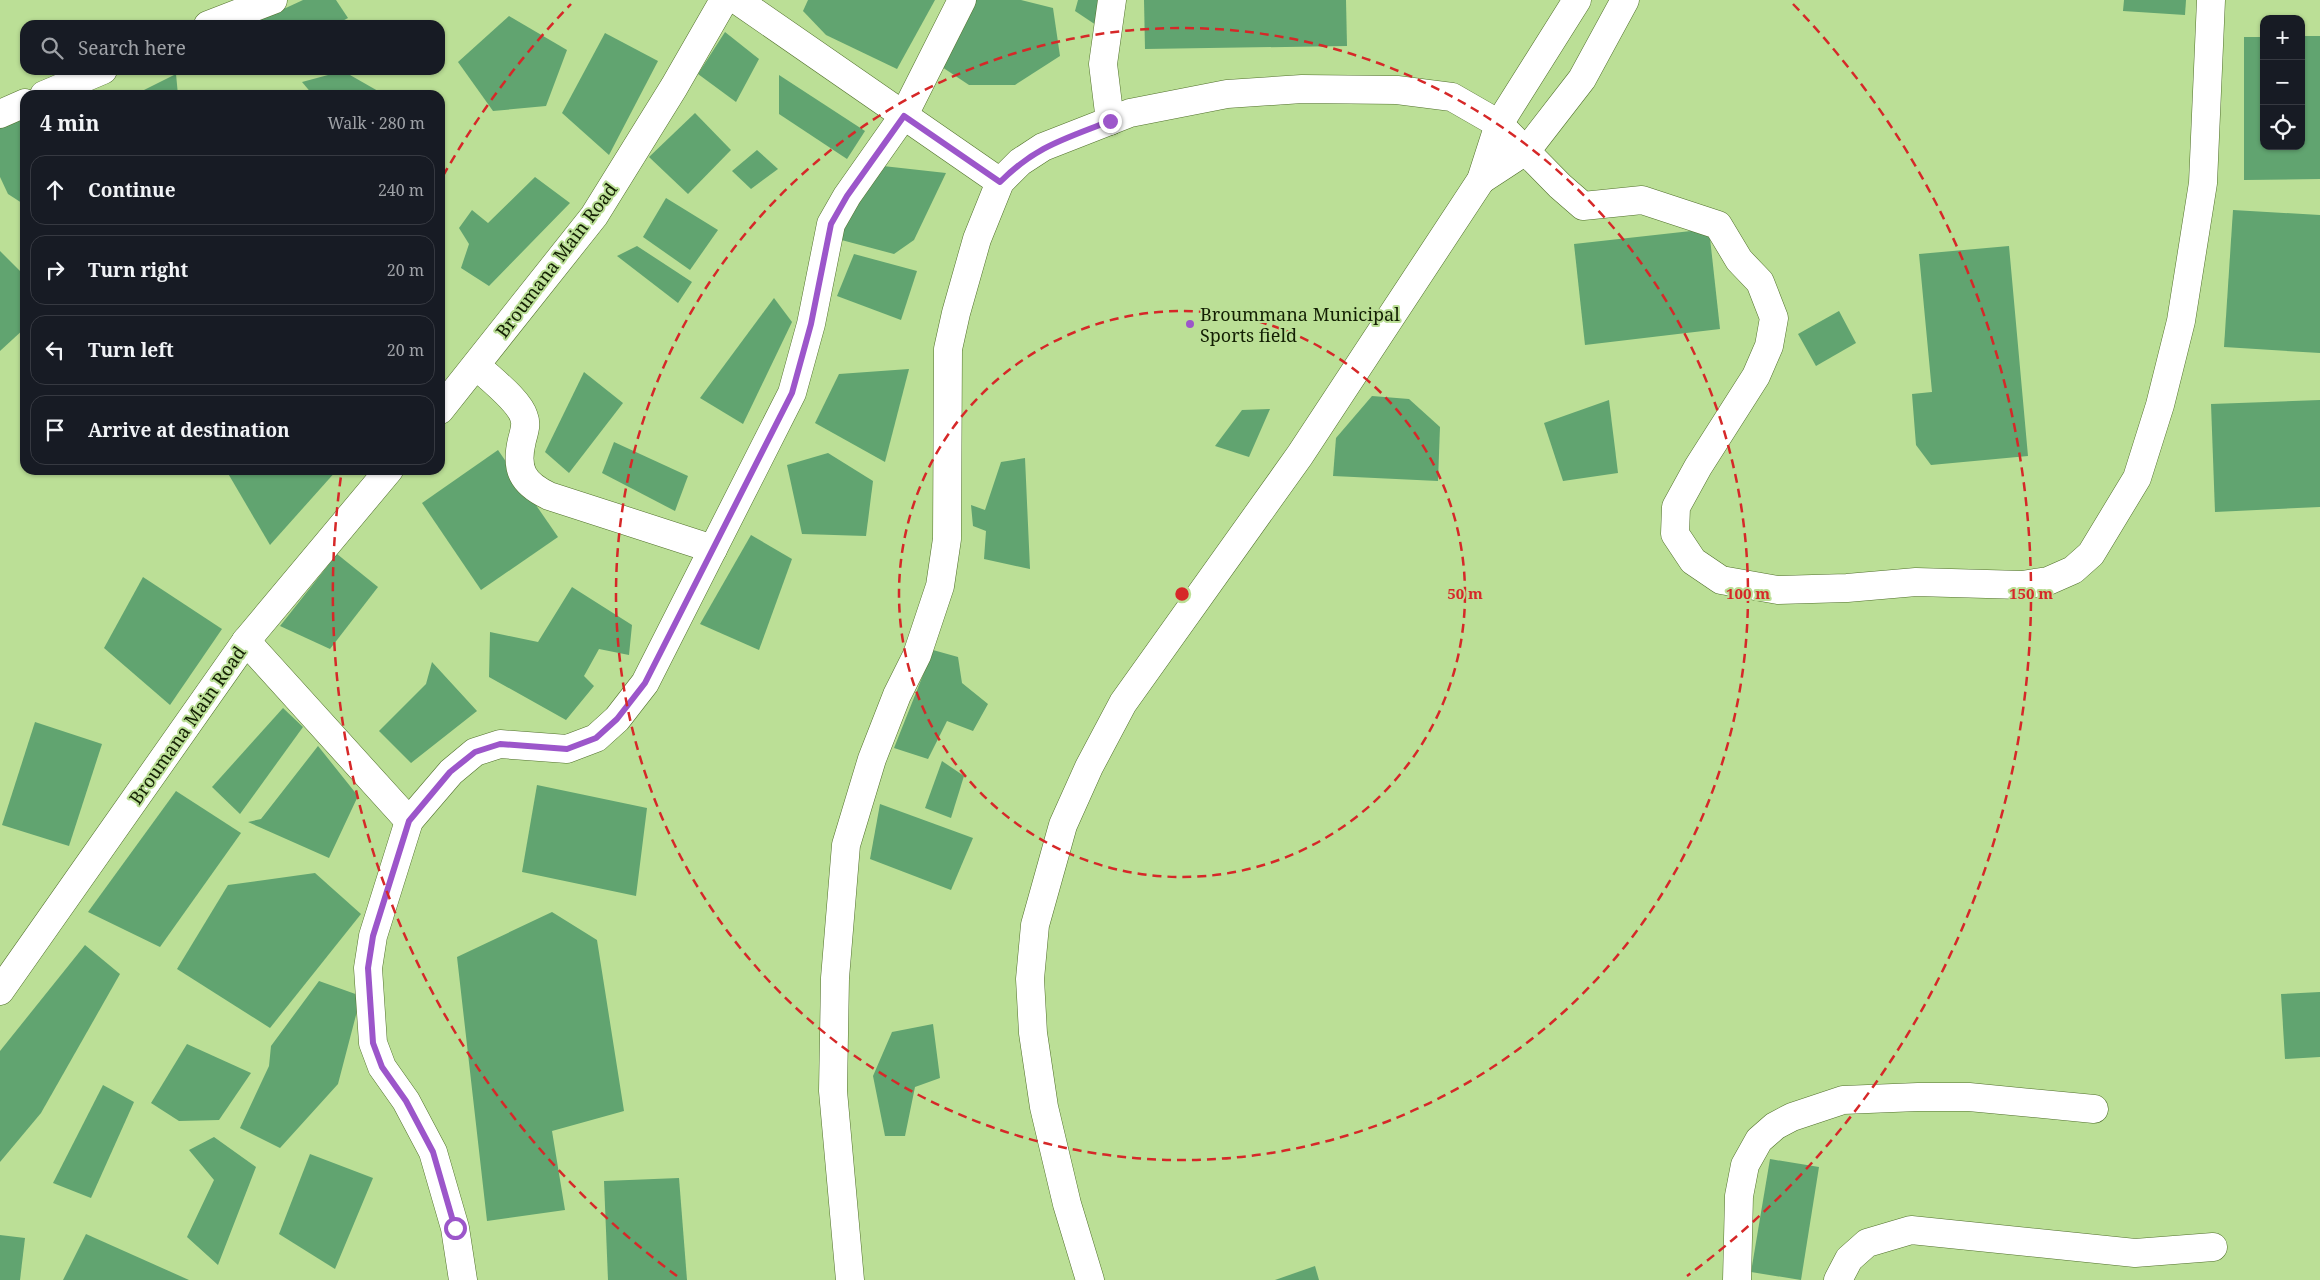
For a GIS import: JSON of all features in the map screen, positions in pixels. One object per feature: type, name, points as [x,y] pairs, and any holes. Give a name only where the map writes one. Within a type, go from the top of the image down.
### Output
[{"type":"street","points":[[221,20],[273,0]]},
{"type":"street","name":"Broumana Main Road","points":[[445,404],[594,216],[674,87],[724,0]]},
{"type":"street","points":[[737,0],[1000,182]]},
{"type":"street","points":[[463,1280],[455,1228],[433,1152],[406,1101],[382,1067],[373,1043],[368,968],[373,936],[409,821],[450,772],[475,752],[500,744],[567,749],[596,738],[617,719],[645,683],[792,393],[811,324],[831,224],[847,196],[904,116],[962,0]]},
{"type":"street","points":[[1110,121],[1103,64],[1112,0]]},
{"type":"street","points":[[1090,1280],[1067,1204],[1044,1106],[1032,1033],[1030,979],[1035,925],[1062,825],[1089,767],[1123,703],[1300,455],[1481,180],[1500,124],[1577,0]]},
{"type":"street","points":[[1481,180],[1527,150],[1582,79],[1625,0]]},
{"type":"street","points":[[850,1280],[833,1091],[835,978],[846,846],[872,759],[897,695],[917,655],[940,586],[947,539],[948,350],[956,313],[977,239],[1000,182],[1020,162],[1043,147],[1130,113],[1227,94],[1302,89],[1388,90],[1452,97],[1500,124],[1560,186],[1583,206],[1642,200],[1718,225],[1739,260],[1760,282],[1774,318],[1769,346],[1756,376],[1698,467],[1676,507],[1675,534],[1692,561],[1721,580],[1778,590],[1847,588],[1916,582],[2022,585],[2048,581],[2073,570],[2091,554],[2137,478],[2160,405],[2181,322],[2203,183],[2211,0]]},
{"type":"street","points":[[56,90],[91,75]]},
{"type":"street","points":[[0,114],[20,105]]},
{"type":"street","points":[[476,366],[518,405],[524,416],[526,429],[518,459],[522,475],[533,488],[549,496],[713,549]]},
{"type":"street","name":"Broumana Main Road","points":[[0,991],[246,642],[385,475]]},
{"type":"street","points":[[246,642],[409,821]]},
{"type":"street","points":[[1737,1280],[1739,1196],[1745,1165],[1759,1140],[1775,1126],[1792,1117],[1843,1100],[1918,1097],[1969,1097],[2094,1109]]},
{"type":"street","points":[[1838,1280],[1850,1259],[1867,1243],[1911,1230],[2135,1253],[2213,1247]]},
{"type":"building","points":[[303,0],[336,0],[348,18],[344,20],[260,20]]},
{"type":"building","points":[[808,0],[935,0],[897,69],[826,35],[803,11]]},
{"type":"building","points":[[967,0],[1021,0],[1053,8],[1060,56],[1015,85],[969,85],[936,63]]},
{"type":"building","points":[[1078,0],[1102,0],[1096,25],[1075,11]]},
{"type":"building","points":[[1144,0],[1346,0],[1347,46],[1145,49]]},
{"type":"building","points":[[2124,0],[2186,0],[2185,15],[2123,11]]},
{"type":"building","points":[[509,16],[567,50],[546,106],[493,111],[458,62]]},
{"type":"building","points":[[725,32],[759,59],[736,102],[698,74]]},
{"type":"building","points":[[605,33],[658,61],[609,155],[562,113]]},
{"type":"building","points":[[2305,36],[2320,36],[2320,179],[2244,180],[2244,37],[2260,37],[2260,150],[2305,150]]},
{"type":"building","points":[[174,75],[176,75],[178,90],[144,90]]},
{"type":"building","points":[[328,75],[350,75],[376,90],[309,90],[302,82]]},
{"type":"building","points":[[779,75],[865,131],[847,159],[779,114]]},
{"type":"building","points":[[695,113],[731,150],[688,194],[649,157]]},
{"type":"building","points":[[20,117],[20,202],[8,194],[0,177],[0,127]]},
{"type":"building","points":[[757,150],[778,169],[751,189],[732,171]]},
{"type":"building","points":[[874,165],[946,173],[914,240],[894,254],[834,238]]},
{"type":"building","points":[[535,177],[570,203],[489,286],[461,268],[469,244],[459,228],[472,210],[488,223]]},
{"type":"building","points":[[666,198],[718,230],[690,270],[643,237]]},
{"type":"building","points":[[2233,210],[2320,215],[2320,353],[2224,347]]},
{"type":"building","points":[[1709,229],[1720,329],[1585,345],[1574,244]]},
{"type":"building","points":[[637,246],[692,282],[678,303],[617,256]]},
{"type":"building","points":[[2009,246],[2028,456],[1931,465],[1916,445],[1912,394],[1932,392],[1919,254]]},
{"type":"building","points":[[0,251],[20,271],[20,333],[0,351]]},
{"type":"building","points":[[854,254],[917,271],[901,320],[837,296]]},
{"type":"building","points":[[774,298],[792,322],[743,424],[700,398]]},
{"type":"building","points":[[1839,311],[1856,343],[1816,366],[1798,334]]},
{"type":"building","points":[[909,369],[885,462],[815,423],[839,374]]},
{"type":"building","points":[[584,372],[623,403],[569,473],[545,452]]},
{"type":"building","points":[[1372,396],[1409,399],[1440,427],[1438,481],[1333,476],[1336,438]]},
{"type":"building","points":[[1609,400],[1618,473],[1563,481],[1544,423]]},
{"type":"building","points":[[2320,400],[2320,507],[2215,512],[2211,404]]},
{"type":"building","points":[[1270,409],[1249,457],[1215,446],[1242,410]]},
{"type":"building","points":[[614,442],[688,476],[675,511],[602,473]]},
{"type":"building","points":[[498,450],[558,537],[481,590],[422,503]]},
{"type":"building","points":[[828,453],[873,481],[866,536],[802,534],[787,465]]},
{"type":"building","points":[[1025,458],[1030,569],[984,559],[986,531],[973,526],[971,505],[985,510],[1001,462]]},
{"type":"building","points":[[229,475],[333,475],[270,545]]},
{"type":"building","points":[[751,535],[792,559],[759,650],[700,624]]},
{"type":"building","points":[[337,554],[378,587],[330,649],[280,626]]},
{"type":"building","points":[[143,577],[222,629],[170,705],[104,648]]},
{"type":"building","points":[[572,587],[632,625],[629,655],[599,649],[584,676],[594,686],[566,720],[489,677],[490,632],[538,642]]},
{"type":"building","points":[[933,650],[958,657],[962,683],[988,704],[973,731],[947,721],[928,759],[894,748]]},
{"type":"building","points":[[432,662],[477,711],[411,763],[379,731],[426,684]]},
{"type":"building","points":[[283,708],[303,727],[240,814],[212,787]]},
{"type":"building","points":[[35,722],[102,744],[69,846],[2,825]]},
{"type":"building","points":[[318,746],[358,796],[329,858],[248,822],[261,819]]},
{"type":"building","points":[[942,761],[964,776],[951,818],[925,808]]},
{"type":"building","points":[[537,785],[647,808],[636,896],[522,872]]},
{"type":"building","points":[[176,791],[241,833],[160,947],[88,912]]},
{"type":"building","points":[[880,804],[973,838],[951,890],[870,859]]},
{"type":"building","points":[[315,873],[361,914],[270,1028],[177,969],[228,885]]},
{"type":"building","points":[[552,912],[597,940],[624,1111],[552,1131],[565,1210],[487,1221],[457,957]]},
{"type":"building","points":[[85,945],[120,974],[41,1113],[0,1162],[0,1051]]},
{"type":"building","points":[[319,981],[361,996],[338,1084],[280,1148],[240,1128],[269,1066],[271,1046]]},
{"type":"building","points":[[2320,992],[2320,1057],[2285,1059],[2281,994]]},
{"type":"building","points":[[933,1024],[940,1078],[915,1087],[905,1136],[885,1136],[873,1076],[892,1032]]},
{"type":"building","points":[[187,1044],[251,1073],[219,1120],[179,1121],[151,1103]]},
{"type":"building","points":[[103,1085],[134,1102],[91,1198],[53,1183]]},
{"type":"building","points":[[214,1137],[256,1167],[218,1265],[187,1237],[214,1180],[189,1150]]},
{"type":"building","points":[[310,1154],[373,1178],[335,1269],[279,1234]]},
{"type":"building","points":[[1770,1159],[1819,1167],[1801,1280],[1751,1272]]},
{"type":"building","points":[[679,1178],[687,1280],[608,1280],[604,1181]]},
{"type":"building","points":[[86,1234],[189,1280],[63,1280]]},
{"type":"building","points":[[0,1235],[25,1238],[20,1280],[0,1280]]},
{"type":"building","points":[[1315,1266],[1319,1280],[1275,1280]]},
{"type":"place","name":"Broummana Municipal Sports field","points":[[1190,324]]},
{"type":"route","points":[[455,1228],[433,1152],[406,1101],[382,1067],[373,1043],[368,968],[373,936],[409,821],[450,772],[475,752],[500,744],[567,749],[596,738],[617,719],[645,683],[792,393],[811,324],[831,224],[847,196],[904,116],[1000,182],[1020,162],[1043,147],[1110,121]]}]
